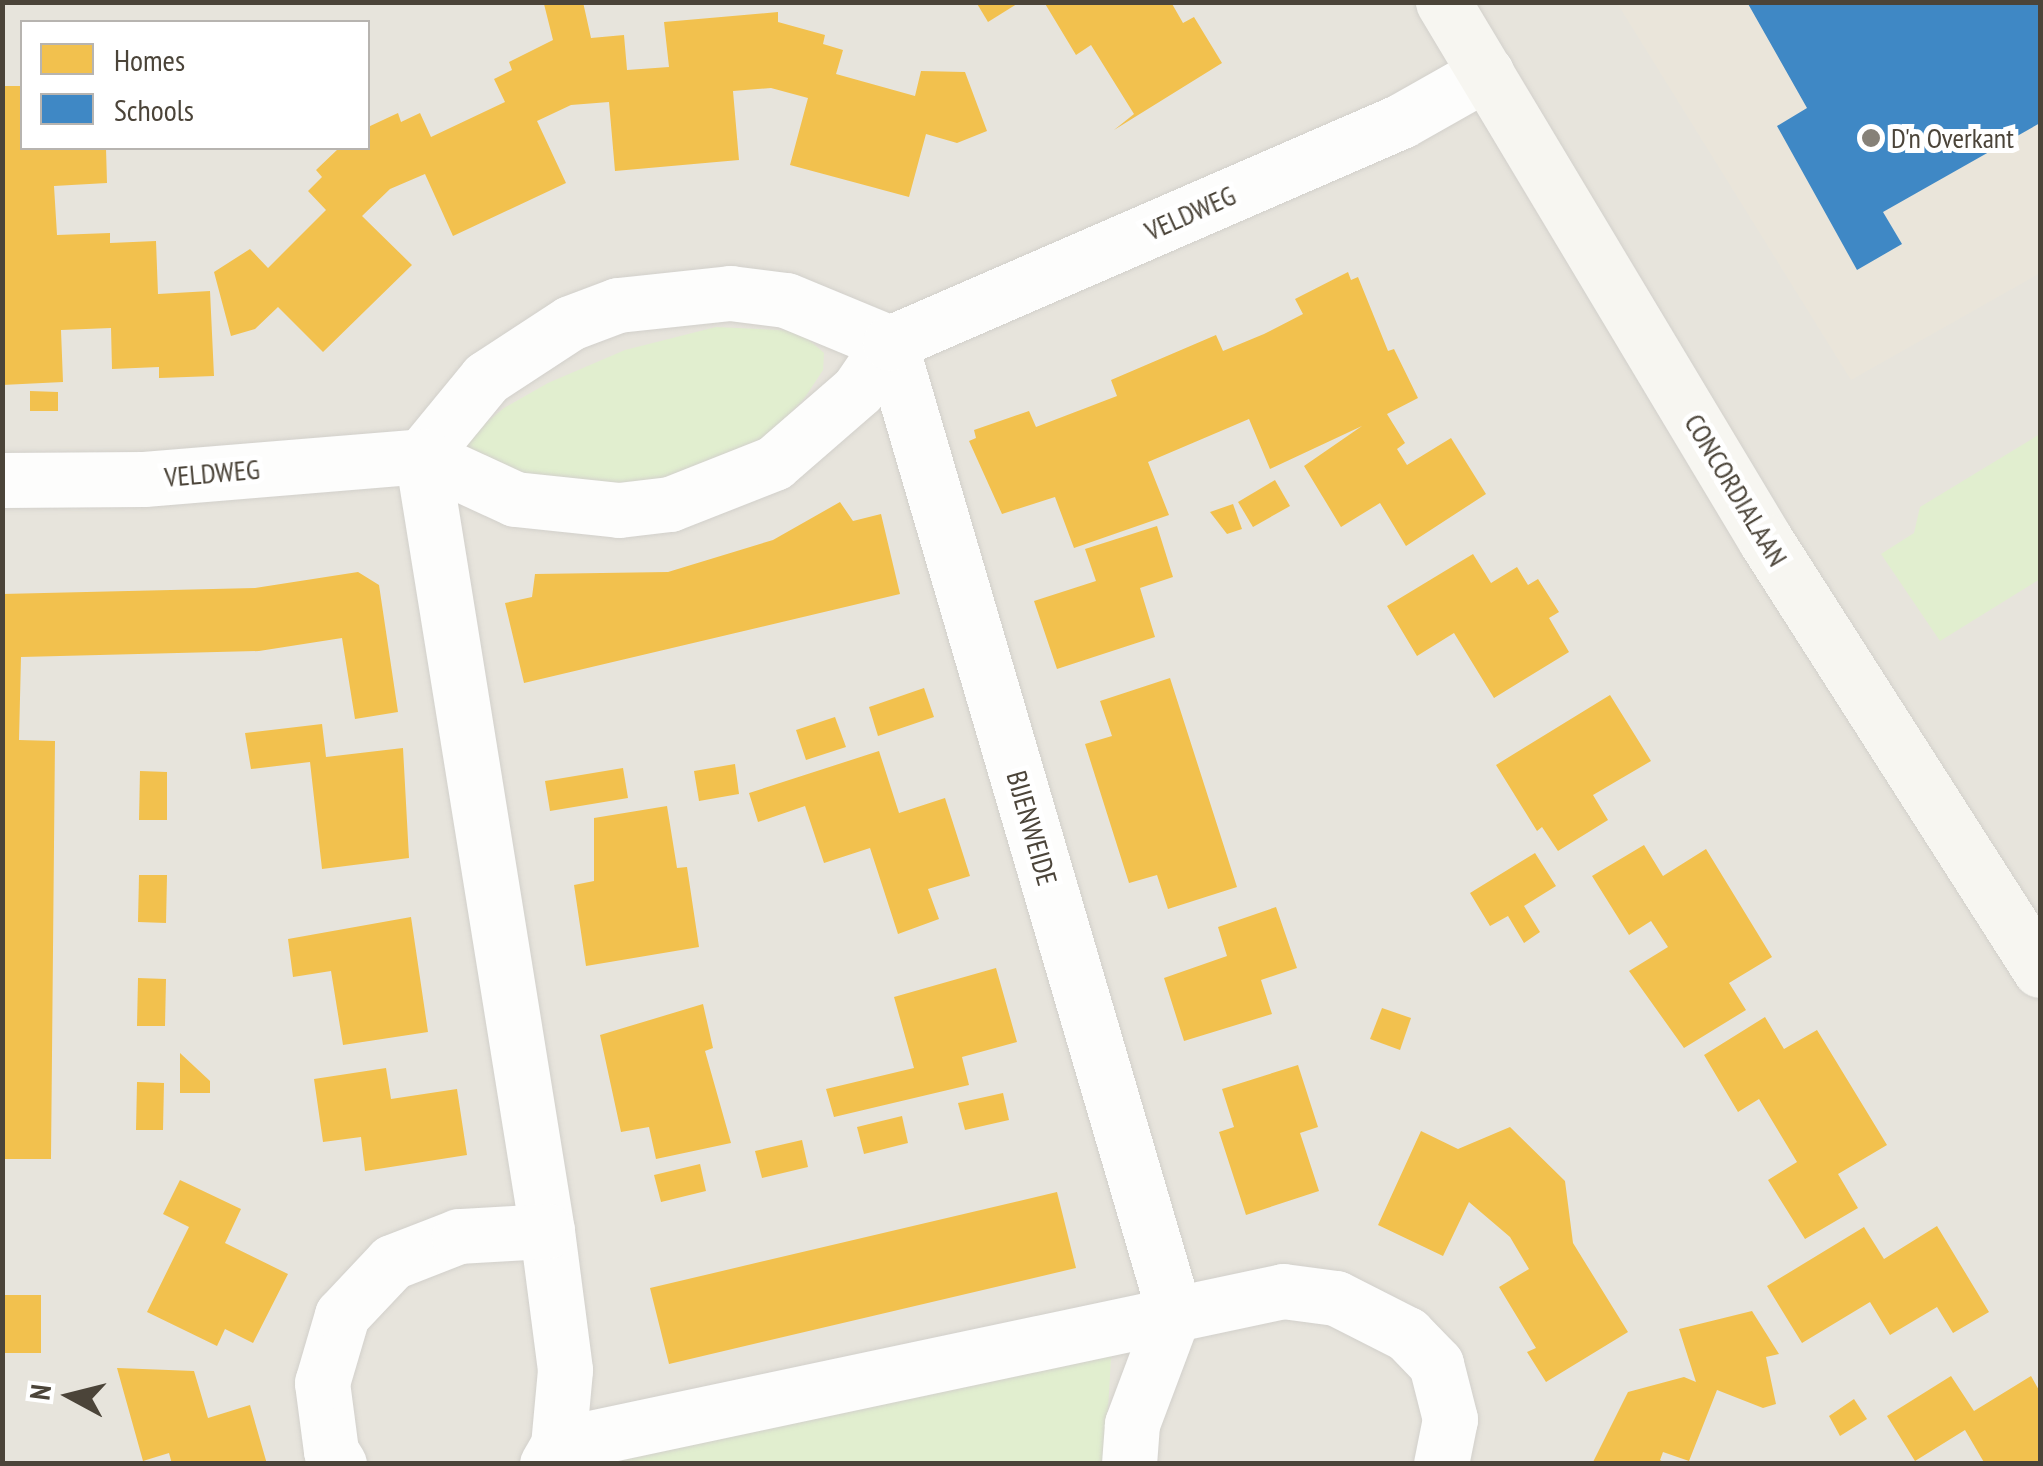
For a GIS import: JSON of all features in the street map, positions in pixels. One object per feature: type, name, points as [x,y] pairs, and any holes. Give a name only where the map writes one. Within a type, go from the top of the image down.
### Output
[{"type":"main road","name":"CONCORDIALAAN","points":[[1443,2],[1766,542],[2040,970]]},
{"type":"street","name":"VELDWEG","points":[[2,480],[144,478],[422,456],[516,499],[584,509],[670,504],[774,463],[819,430],[890,343],[1401,121],[1486,73]]},
{"type":"street","points":[[890,343],[786,300],[693,294],[618,305],[570,323],[500,368],[450,414],[422,456],[547,1231],[564,1370],[552,1454],[1174,1312],[1283,1292],[1336,1298],[1407,1334],[1436,1364],[1450,1419],[1440,1464]]},
{"type":"street","name":"BIJENWEIDE","points":[[890,343],[1174,1312]]},
{"type":"street","points":[[339,1464],[331,1451],[322,1383],[342,1316],[392,1262],[460,1236],[547,1231]]},
{"type":"street","points":[[1129,1464],[1132,1424],[1174,1312]]},
{"type":"shaded area","points":[[3,3],[2040,3],[2040,1463],[3,1463]]},
{"type":"shaded area","name":"D'n Overkant","points":[[1617,3],[2040,3],[2040,273],[1851,380]]},
{"type":"green space","points":[[716,327],[799,331],[824,353],[823,370],[804,399],[768,435],[736,453],[692,473],[609,490],[438,461],[504,408],[548,383],[625,350]]},
{"type":"green space","points":[[2040,434],[2040,579],[1940,641],[1881,554],[1914,533],[1920,507]]},
{"type":"green space","points":[[1112,1340],[1105,1463],[579,1464],[878,1403]]},
{"type":"building: Homes","points":[[583,2],[591,38],[624,35],[627,70],[669,67],[664,22],[778,12],[778,22],[825,35],[823,44],[843,50],[836,74],[915,96],[921,71],[965,72],[987,131],[957,143],[926,134],[909,197],[790,165],[808,98],[771,88],[733,91],[739,160],[615,171],[609,102],[571,105],[537,121],[566,183],[453,236],[425,174],[390,189],[362,216],[412,265],[323,352],[278,307],[255,329],[231,336],[214,272],[250,249],[268,268],[326,210],[308,191],[322,177],[316,170],[337,150],[370,150],[370,126],[398,113],[401,122],[420,113],[431,137],[505,102],[494,79],[512,70],[509,62],[553,40],[544,4]]},
{"type":"building: Homes","points":[[976,2],[1020,2],[988,22]]},
{"type":"building: Homes","points":[[1044,2],[1171,2],[1183,23],[1194,17],[1222,63],[1114,130],[1134,114],[1091,45],[1076,55]]},
{"type":"building: Homes","points":[[2,86],[20,86],[20,150],[106,150],[107,183],[54,186],[57,235],[110,233],[110,243],[156,241],[158,294],[210,291],[214,376],[159,378],[159,367],[112,369],[111,328],[61,330],[63,382],[2,385]]},
{"type":"building: Homes","points":[[1348,272],[1351,280],[1358,277],[1388,351],[1394,349],[1418,398],[1387,414],[1405,443],[1397,449],[1407,465],[1451,438],[1486,494],[1406,546],[1380,503],[1341,527],[1304,466],[1362,426],[1270,469],[1249,419],[1148,462],[1169,515],[1074,548],[1055,497],[1002,514],[969,441],[976,438],[974,430],[1029,411],[1036,427],[1117,396],[1111,380],[1216,335],[1223,351],[1264,334],[1303,314],[1295,299]]},
{"type":"building: Homes","points":[[30,391],[58,392],[58,411],[30,411]]},
{"type":"building: Homes","points":[[1275,480],[1290,506],[1253,527],[1238,502]]},
{"type":"building: Homes","points":[[840,502],[853,521],[881,514],[900,594],[524,683],[505,603],[532,597],[535,574],[668,572],[773,540]]},
{"type":"building: Homes","points":[[1233,504],[1242,529],[1227,534],[1210,512]]},
{"type":"building: Homes","points":[[1157,526],[1173,577],[1140,588],[1155,637],[1057,669],[1034,601],[1096,581],[1085,549]]},
{"type":"building: Homes","points":[[1473,554],[1491,583],[1517,567],[1528,585],[1538,579],[1559,612],[1549,618],[1569,652],[1494,698],[1454,633],[1417,656],[1387,606]]},
{"type":"building: Homes","points":[[358,572],[379,585],[398,712],[355,719],[342,638],[259,651],[21,657],[19,740],[55,741],[51,1159],[2,1159],[2,594],[255,588]]},
{"type":"building: Homes","points":[[1170,678],[1237,887],[1168,909],[1157,875],[1129,883],[1085,744],[1112,736],[1100,701]]},
{"type":"building: Homes","points":[[924,688],[934,717],[878,736],[869,707]]},
{"type":"building: Homes","points":[[1610,695],[1651,761],[1593,795],[1608,820],[1558,851],[1542,827],[1537,831],[1496,765]]},
{"type":"building: Homes","points":[[835,717],[846,747],[806,760],[796,730]]},
{"type":"building: Homes","points":[[322,724],[326,757],[403,748],[409,858],[322,869],[310,762],[251,769],[245,733]]},
{"type":"building: Homes","points":[[879,751],[899,813],[945,798],[970,876],[928,889],[939,919],[898,934],[870,848],[824,863],[805,806],[758,822],[749,793]]},
{"type":"building: Homes","points":[[735,764],[739,794],[699,801],[694,771]]},
{"type":"building: Homes","points":[[623,768],[628,798],[550,811],[545,781]]},
{"type":"building: Homes","points":[[140,771],[167,772],[167,820],[139,820]]},
{"type":"building: Homes","points":[[667,806],[677,868],[687,867],[699,947],[586,966],[574,885],[594,881],[594,818]]},
{"type":"building: Homes","points":[[1644,845],[1663,876],[1706,849],[1772,957],[1729,983],[1746,1010],[1684,1048],[1629,971],[1668,947],[1651,921],[1629,935],[1592,876]]},
{"type":"building: Homes","points":[[1535,853],[1556,886],[1524,906],[1540,932],[1524,943],[1508,916],[1490,926],[1470,893]]},
{"type":"building: Homes","points":[[139,875],[167,875],[166,923],[138,922]]},
{"type":"building: Homes","points":[[1276,907],[1297,968],[1261,980],[1272,1014],[1184,1041],[1164,978],[1227,956],[1218,927]]},
{"type":"building: Homes","points":[[411,917],[428,1032],[343,1045],[331,971],[293,977],[288,939]]},
{"type":"building: Homes","points":[[996,968],[1017,1042],[962,1057],[969,1085],[834,1117],[826,1089],[914,1068],[894,997]]},
{"type":"building: Homes","points":[[138,978],[166,979],[165,1026],[137,1026]]},
{"type":"building: Homes","points":[[703,1004],[713,1048],[705,1051],[731,1143],[656,1159],[649,1127],[621,1132],[600,1035]]},
{"type":"building: Homes","points":[[1382,1008],[1411,1018],[1400,1050],[1370,1039]]},
{"type":"building: Homes","points":[[1765,1017],[1784,1049],[1817,1030],[1887,1145],[1838,1174],[1858,1208],[1805,1239],[1768,1180],[1797,1162],[1759,1099],[1738,1112],[1704,1055]]},
{"type":"building: Homes","points":[[180,1053],[210,1081],[210,1093],[180,1093]]},
{"type":"building: Homes","points":[[1298,1065],[1318,1127],[1300,1133],[1319,1191],[1246,1215],[1219,1132],[1234,1127],[1222,1089]]},
{"type":"building: Homes","points":[[386,1068],[391,1099],[457,1089],[467,1155],[365,1171],[361,1137],[323,1142],[314,1079]]},
{"type":"building: Homes","points":[[137,1082],[164,1083],[163,1130],[136,1130]]},
{"type":"building: Homes","points":[[1003,1093],[1009,1120],[965,1130],[958,1103]]},
{"type":"building: Homes","points":[[902,1116],[908,1143],[864,1154],[857,1127]]},
{"type":"building: Homes","points":[[1510,1127],[1565,1181],[1573,1243],[1628,1332],[1546,1382],[1527,1352],[1536,1348],[1499,1287],[1529,1269],[1510,1237],[1469,1202],[1443,1256],[1378,1225],[1421,1131],[1458,1149]]},
{"type":"building: Homes","points":[[802,1140],[808,1167],[762,1178],[755,1151]]},
{"type":"building: Homes","points":[[700,1164],[706,1191],[661,1202],[654,1175]]},
{"type":"building: Homes","points":[[180,1180],[241,1209],[225,1243],[288,1274],[253,1343],[225,1329],[217,1346],[147,1312],[189,1227],[163,1214]]},
{"type":"building: Homes","points":[[1057,1192],[1076,1268],[669,1364],[650,1288]]},
{"type":"building: Homes","points":[[1937,1226],[1989,1312],[1953,1333],[1937,1307],[1890,1335],[1870,1302],[1802,1343],[1767,1286],[1864,1227],[1884,1259]]},
{"type":"building: Homes","points":[[2,1295],[41,1295],[41,1353],[2,1353]]},
{"type":"building: Homes","points":[[1752,1311],[1779,1354],[1766,1357],[1776,1404],[1763,1408],[1717,1390],[1689,1461],[1663,1452],[1660,1460],[1666,1464],[1592,1464],[1628,1392],[1684,1377],[1696,1382],[1679,1329]]},
{"type":"building: Homes","points":[[117,1368],[194,1371],[208,1418],[250,1405],[267,1464],[172,1464],[169,1453],[143,1461]]},
{"type":"building: Homes","points":[[1951,1376],[1974,1411],[2031,1376],[2040,1392],[2040,1464],[1985,1464],[1965,1430],[1915,1461],[1887,1416]]},
{"type":"building: Homes","points":[[1854,1399],[1867,1419],[1840,1436],[1829,1416]]},
{"type":"building: Schools","points":[[1747,2],[2040,2],[2040,123],[1883,212],[1902,244],[1857,270],[1777,126],[1807,108]]},
{"type":"place","name":"D'n Overkant","points":[[1871,138]]}]
